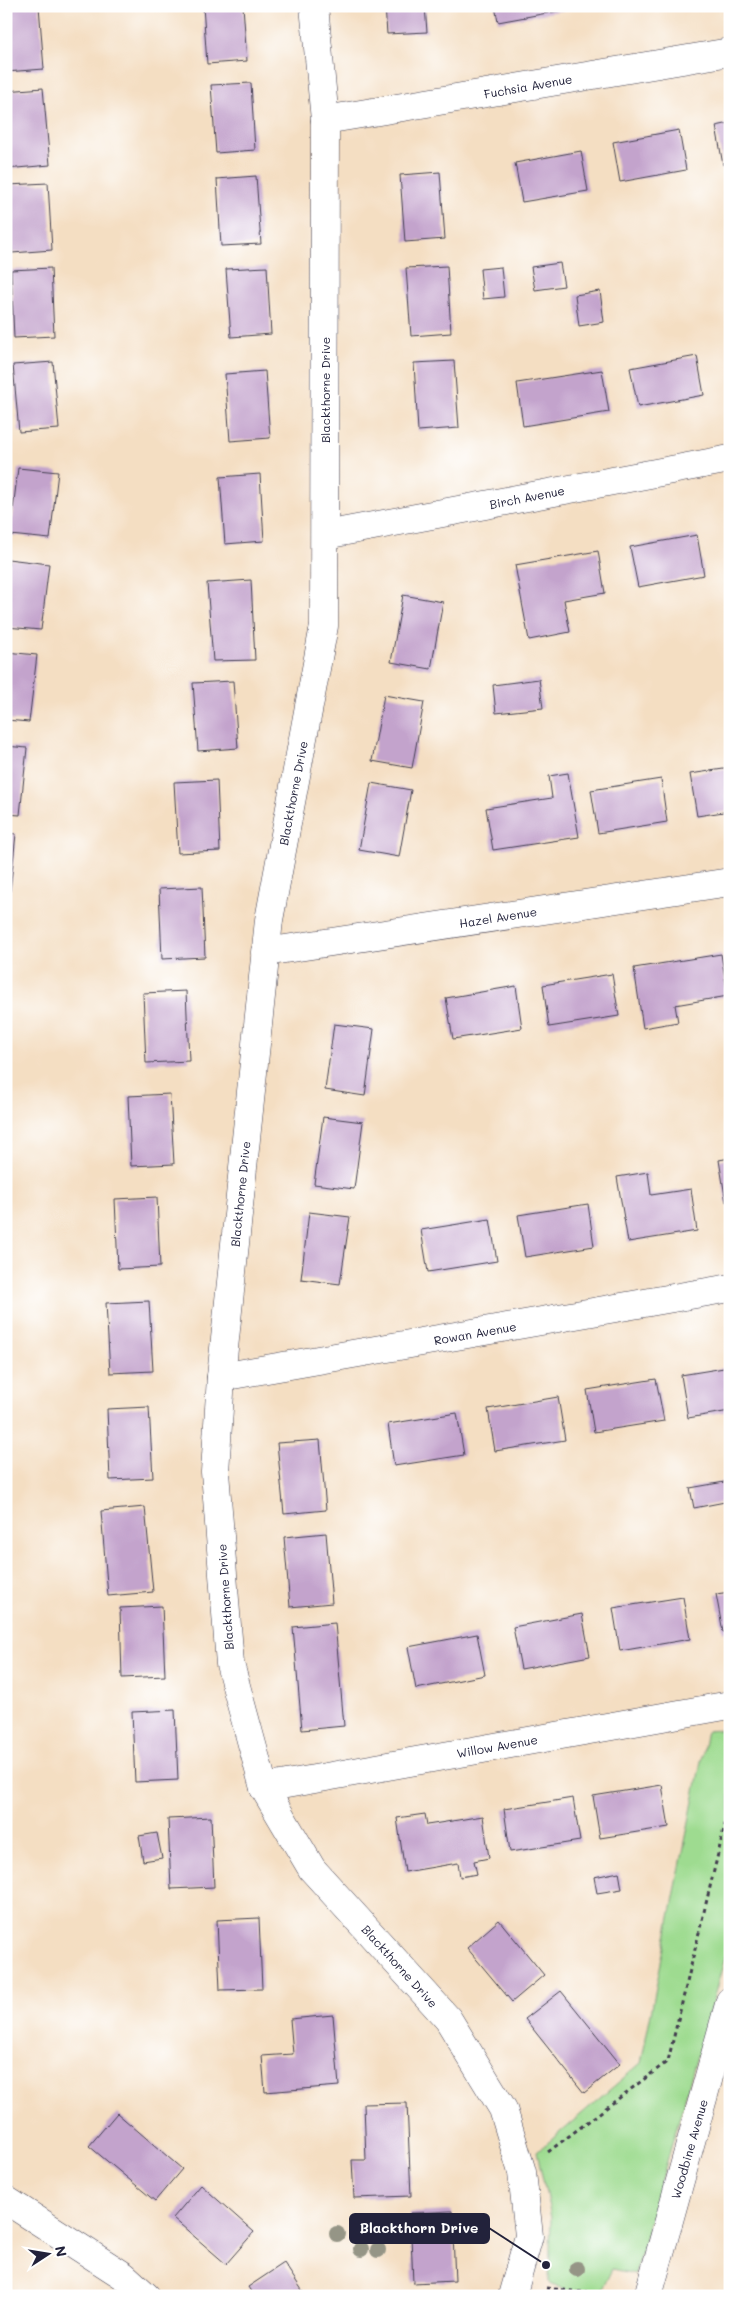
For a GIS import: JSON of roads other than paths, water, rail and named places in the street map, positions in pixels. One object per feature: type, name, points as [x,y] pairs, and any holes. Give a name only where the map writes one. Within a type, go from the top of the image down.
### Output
[{"type":"street","name":"Blackthorne Drive","points":[[314,6],[325,120],[324,626],[269,920],[220,1377],[215,1472],[230,1664],[264,1788],[312,1868],[448,2019],[503,2109],[522,2172],[529,2236],[514,2291]]},
{"type":"street","name":"Fuchsia Avenue","points":[[325,120],[730,52]]},
{"type":"street","name":"Birch Avenue","points":[[325,535],[730,459]]},
{"type":"street","name":"Hazel Avenue","points":[[266,952],[730,882]]},
{"type":"street","name":"Rowan Avenue","points":[[220,1377],[730,1288]]},
{"type":"street","name":"Willow Avenue","points":[[264,1788],[730,1704]]},
{"type":"street","name":"Woodbine Avenue","points":[[648,2296],[730,2001]]},
{"type":"street","points":[[6,2200],[124,2276],[146,2296]]},
{"type":"place","name":"Blackthorn Drive","points":[[546,2265]]}]
